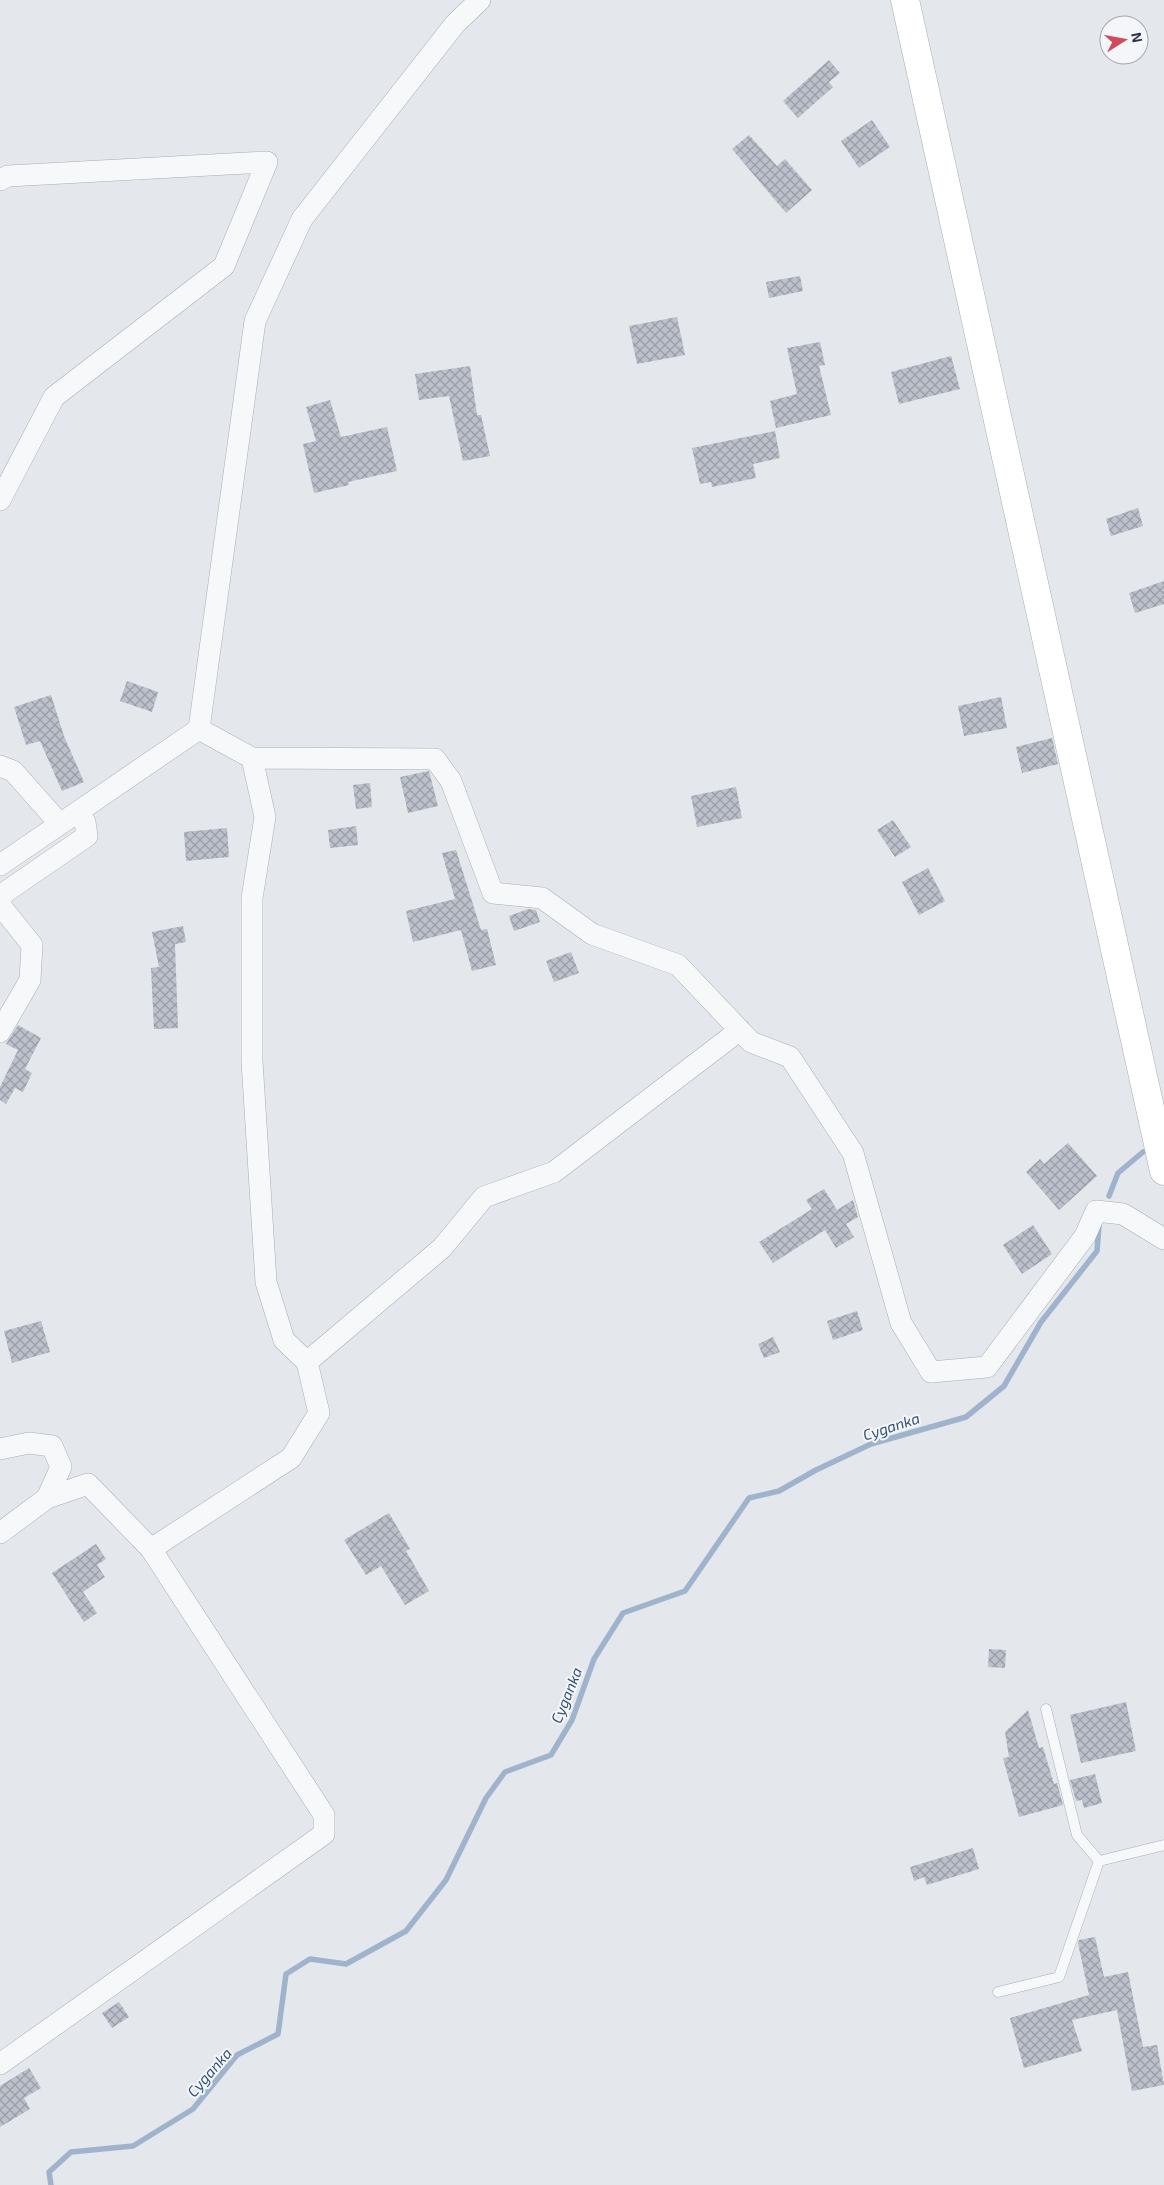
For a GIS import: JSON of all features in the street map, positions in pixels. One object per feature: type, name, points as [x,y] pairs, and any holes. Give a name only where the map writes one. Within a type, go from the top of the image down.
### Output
[{"type":"street","points":[[0,866],[198,729],[255,321],[302,219],[455,24],[480,0]]},
{"type":"street","points":[[905,0],[1164,1170]]},
{"type":"street","points":[[0,180],[8,176],[267,162],[224,266],[54,396],[0,500]]},
{"type":"street","points":[[198,729],[252,758],[435,759],[451,781],[493,894],[542,898],[592,934],[678,964],[751,1042],[790,1057],[853,1153],[901,1323],[931,1372],[987,1367],[1085,1236],[1096,1211],[1123,1214],[1164,1239]]},
{"type":"street","points":[[151,1549],[291,1458],[319,1414],[307,1362],[284,1340],[266,1282],[252,1061],[252,898],[265,817],[252,758]]},
{"type":"street","points":[[0,766],[13,771],[68,819],[85,822],[87,836],[4,893],[0,903],[32,944],[30,980],[0,1032]]},
{"type":"street","points":[[307,1362],[442,1248],[484,1197],[554,1172],[740,1030]]},
{"type":"street","points":[[0,1449],[29,1443],[52,1446],[62,1467],[47,1498]]},
{"type":"street","points":[[0,1533],[47,1498],[88,1484],[151,1549],[324,1815],[324,1834],[0,2064]]},
{"type":"lane","points":[[1046,1708],[1077,1835],[1099,1861]]},
{"type":"lane","points":[[1099,1861],[1164,1845]]},
{"type":"lane","points":[[998,1992],[1058,1977],[1099,1861]]},
{"type":"building","points":[[829,60],[840,73],[829,82],[833,87],[798,118],[783,101]]},
{"type":"building","points":[[872,120],[890,147],[859,168],[841,141]]},
{"type":"building","points":[[749,135],[777,166],[785,159],[812,190],[786,213],[732,149]]},
{"type":"building","points":[[800,276],[803,291],[769,298],[766,282]]},
{"type":"building","points":[[677,317],[685,355],[637,364],[629,326]]},
{"type":"building","points":[[820,342],[825,365],[819,366],[831,415],[776,428],[770,401],[797,394],[787,348]]},
{"type":"building","points":[[951,356],[960,389],[899,404],[891,372]]},
{"type":"building","points":[[470,366],[477,415],[481,415],[490,456],[463,461],[449,396],[419,400],[415,374]]},
{"type":"building","points":[[330,400],[341,437],[387,427],[397,471],[348,482],[349,485],[314,493],[303,444],[316,441],[306,407]]},
{"type":"building","points":[[775,431],[780,458],[753,464],[756,478],[712,487],[711,482],[700,484],[692,448]]},
{"type":"building","points":[[1138,508],[1143,526],[1111,536],[1106,519]]},
{"type":"building","points":[[1164,581],[1164,604],[1135,613],[1129,593]]},
{"type":"building","points":[[127,681],[158,692],[152,712],[120,701]]},
{"type":"building","points":[[51,695],[64,736],[84,782],[62,791],[40,741],[26,745],[14,707]]},
{"type":"building","points":[[1001,697],[1007,728],[964,736],[958,706]]},
{"type":"building","points":[[1052,738],[1058,764],[1022,773],[1016,747]]},
{"type":"building","points":[[429,771],[438,806],[408,813],[400,777]]},
{"type":"building","points":[[370,783],[372,807],[356,809],[353,785]]},
{"type":"building","points":[[736,787],[742,818],[697,827],[691,796]]},
{"type":"building","points":[[893,820],[911,847],[895,857],[877,830]]},
{"type":"building","points":[[356,826],[358,845],[330,848],[328,830]]},
{"type":"building","points":[[227,828],[229,857],[186,861],[184,832]]},
{"type":"building","points":[[456,850],[481,930],[487,929],[496,965],[472,971],[461,930],[413,942],[406,911],[455,899],[442,853]]},
{"type":"building","points":[[928,868],[945,901],[919,915],[902,882]]},
{"type":"building","points":[[528,909],[536,910],[540,922],[514,931],[509,916]]},
{"type":"building","points":[[183,926],[186,942],[175,944],[178,1028],[154,1029],[151,968],[159,967],[152,932]]},
{"type":"building","points":[[571,952],[579,973],[554,982],[546,961]]},
{"type":"building","points":[[18,1025],[41,1038],[25,1069],[32,1073],[23,1092],[15,1088],[6,1104],[0,1100],[0,1087],[18,1050],[6,1044]]},
{"type":"building","points":[[1068,1143],[1097,1176],[1059,1210],[1026,1172],[1040,1159],[1044,1164]]},
{"type":"building","points":[[824,1189],[837,1210],[853,1200],[858,1217],[846,1224],[854,1237],[836,1248],[825,1230],[773,1263],[759,1242],[812,1209],[806,1200]]},
{"type":"building","points":[[1033,1225],[1052,1254],[1022,1274],[1003,1245]]},
{"type":"building","points":[[857,1311],[863,1330],[833,1340],[827,1321]]},
{"type":"building","points":[[41,1321],[50,1352],[12,1363],[4,1331]]},
{"type":"building","points":[[773,1337],[780,1352],[764,1358],[758,1344]]},
{"type":"building","points":[[389,1513],[410,1549],[406,1551],[429,1591],[405,1605],[381,1566],[366,1575],[344,1540]]},
{"type":"building","points":[[96,1544],[106,1559],[97,1565],[105,1577],[83,1592],[97,1613],[84,1622],[52,1573]]},
{"type":"building","points":[[989,1649],[1006,1650],[1005,1668],[988,1667]]},
{"type":"building","points":[[1126,1702],[1136,1751],[1081,1763],[1070,1715]]},
{"type":"building","points":[[1028,1710],[1039,1748],[1043,1747],[1054,1784],[1057,1783],[1063,1805],[1019,1817],[1003,1758],[1009,1757],[1005,1732]]},
{"type":"building","points":[[1095,1774],[1102,1803],[1084,1808],[1082,1800],[1076,1801],[1070,1780]]},
{"type":"building","points":[[973,1848],[979,1869],[927,1885],[924,1877],[914,1881],[910,1867]]},
{"type":"building","points":[[1095,1937],[1104,1977],[1128,1972],[1143,2047],[1157,2045],[1164,2085],[1132,2091],[1117,2010],[1072,2020],[1082,2051],[1024,2068],[1010,2018],[1089,1995],[1078,1943],[1079,1940]]},
{"type":"building","points":[[119,2002],[129,2017],[112,2028],[102,2013]]},
{"type":"building","points":[[29,2068],[41,2088],[24,2098],[30,2109],[0,2127],[0,2086]]},
{"type":"waterway","name":"Cyganka","points":[[1109,1196],[1118,1173],[1143,1152]]},
{"type":"waterway","name":"Cyganka","points":[[51,2185],[49,2172],[71,2152],[133,2146],[193,2109],[237,2055],[278,2034],[286,1974],[310,1959],[346,1964],[406,1931],[446,1880],[486,1798],[505,1772],[551,1755],[572,1720],[594,1659],[623,1613],[685,1591],[749,1498],[779,1491],[816,1470],[871,1444],[966,1417],[1004,1386],[1041,1322],[1097,1251],[1099,1226]]}]
